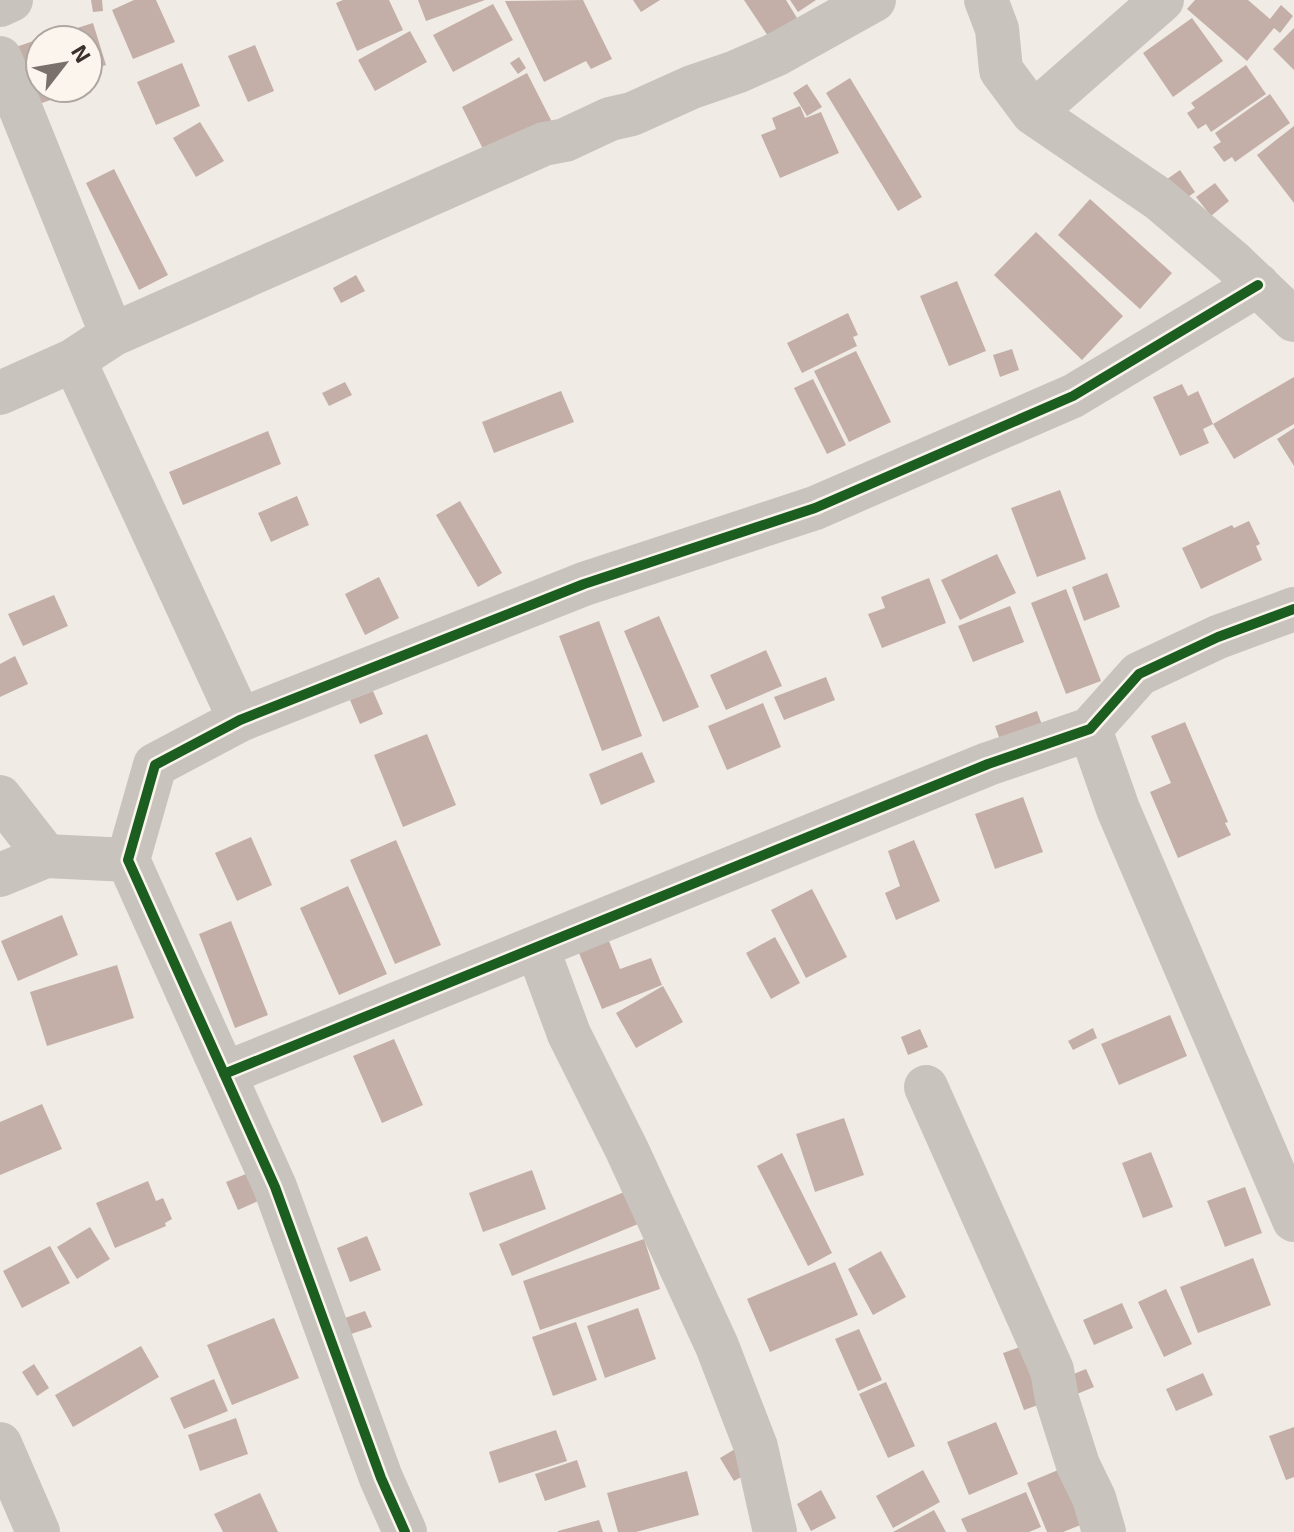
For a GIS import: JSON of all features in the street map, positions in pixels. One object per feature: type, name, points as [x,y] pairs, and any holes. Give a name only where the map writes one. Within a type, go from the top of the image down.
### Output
[{"type":"street","points":[[0,5],[11,0]]},
{"type":"street","points":[[0,393],[74,360],[112,335],[544,144],[565,140],[610,119],[632,114],[777,54],[874,0]]},
{"type":"street","points":[[986,0],[997,29],[1001,70],[1033,113],[1159,199],[1294,320]]},
{"type":"street","points":[[1033,113],[1162,0]]},
{"type":"street","points":[[0,58],[112,335]]},
{"type":"street","points":[[405,1532],[381,1478],[275,1187],[128,860],[155,765],[240,720],[584,584],[815,508],[1073,396],[1258,285]]},
{"type":"street","points":[[74,360],[240,720]]},
{"type":"street","points":[[224,1074],[988,764],[1090,729],[1139,674],[1218,637],[1294,609]]},
{"type":"street","points":[[1090,729],[1118,809],[1294,1220]]},
{"type":"street","points":[[0,797],[46,856]]},
{"type":"street","points":[[0,875],[46,856],[128,860]]},
{"type":"street","points":[[537,947],[569,1034],[627,1150],[717,1346],[756,1447],[775,1532]]},
{"type":"street","points":[[926,1087],[1052,1370],[1057,1399],[1078,1465],[1094,1498],[1104,1532]]},
{"type":"street","points":[[0,1444],[38,1532]]},
{"type":"building","points":[[91,0],[102,0],[103,11],[93,12]]},
{"type":"building","points":[[134,0],[156,0],[175,42],[133,59],[112,10]]},
{"type":"building","points":[[343,0],[389,0],[403,30],[357,51],[336,3]]},
{"type":"building","points":[[418,0],[485,0],[426,21]]},
{"type":"building","points":[[583,0],[612,59],[591,69],[586,61],[544,82],[505,1]]},
{"type":"building","points":[[633,0],[660,0],[641,12]]},
{"type":"building","points":[[744,0],[786,0],[797,18],[768,36]]},
{"type":"building","points":[[790,0],[816,0],[798,12]]},
{"type":"building","points":[[1195,0],[1248,0],[1270,19],[1281,5],[1293,16],[1280,33],[1274,28],[1247,61],[1187,9]]},
{"type":"building","points":[[493,4],[513,40],[453,72],[433,35]]},
{"type":"building","points":[[1192,18],[1223,61],[1173,97],[1143,53]]},
{"type":"building","points":[[1294,28],[1294,70],[1273,49]]},
{"type":"building","points":[[410,31],[427,62],[375,91],[358,60]]},
{"type":"building","points":[[24,44],[24,70],[16,47]]},
{"type":"building","points":[[255,45],[274,91],[248,102],[228,56]]},
{"type":"building","points":[[519,57],[526,68],[518,74],[510,63]]},
{"type":"building","points":[[182,63],[200,106],[156,125],[137,82]]},
{"type":"building","points":[[1246,65],[1266,94],[1211,132],[1206,124],[1198,129],[1187,113],[1195,108],[1191,103]]},
{"type":"building","points":[[527,73],[552,122],[491,165],[462,107]]},
{"type":"building","points":[[850,78],[922,197],[898,211],[826,93]]},
{"type":"building","points":[[807,84],[822,107],[807,116],[793,93]]},
{"type":"building","points":[[1270,94],[1290,123],[1235,162],[1232,157],[1224,162],[1213,147],[1221,142],[1215,133]]},
{"type":"building","points":[[800,106],[805,118],[821,112],[839,153],[780,178],[761,135],[776,129],[772,118]]},
{"type":"building","points":[[200,122],[224,161],[196,177],[173,138]]},
{"type":"building","points":[[1294,126],[1294,203],[1257,155]]},
{"type":"building","points":[[114,169],[168,275],[139,290],[86,183]]},
{"type":"building","points":[[1180,170],[1195,192],[1178,204],[1163,182]]},
{"type":"building","points":[[1215,183],[1229,201],[1211,216],[1196,197]]},
{"type":"building","points":[[1090,199],[1172,273],[1140,309],[1058,235]]},
{"type":"building","points":[[1036,232],[1123,316],[1082,360],[994,275]]},
{"type":"building","points":[[356,275],[365,291],[341,303],[333,288]]},
{"type":"building","points":[[957,281],[986,351],[949,366],[920,296]]},
{"type":"building","points":[[848,313],[858,335],[853,337],[857,346],[802,373],[787,343]]},
{"type":"building","points":[[1012,349],[1019,370],[1000,377],[993,355]]},
{"type":"building","points":[[856,351],[891,422],[849,442],[814,371]]},
{"type":"building","points":[[1294,377],[1294,424],[1234,459],[1213,424]]},
{"type":"building","points":[[813,379],[846,445],[827,454],[794,388]]},
{"type":"building","points":[[345,382],[352,395],[329,406],[322,393]]},
{"type":"building","points":[[1182,384],[1188,396],[1198,391],[1213,424],[1203,429],[1209,443],[1180,456],[1153,397]]},
{"type":"building","points":[[561,391],[574,422],[494,453],[482,422]]},
{"type":"building","points":[[1294,428],[1294,466],[1277,439]]},
{"type":"building","points":[[268,431],[281,464],[183,505],[169,472]]},
{"type":"building","points":[[1060,490],[1086,559],[1037,577],[1011,508]]},
{"type":"building","points":[[297,496],[309,525],[271,542],[258,513]]},
{"type":"building","points":[[460,501],[502,573],[478,587],[436,515]]},
{"type":"building","points":[[1249,521],[1260,544],[1256,546],[1262,560],[1201,589],[1182,548],[1232,525],[1234,528]]},
{"type":"building","points":[[997,554],[1016,593],[960,620],[941,580]]},
{"type":"building","points":[[1107,573],[1120,607],[1084,621],[1072,587]]},
{"type":"building","points":[[379,577],[399,618],[365,635],[345,594]]},
{"type":"building","points":[[929,578],[946,623],[882,648],[868,614],[885,608],[881,597]]},
{"type":"building","points":[[1066,589],[1101,681],[1066,694],[1031,603]]},
{"type":"building","points":[[54,595],[68,626],[23,646],[8,614]]},
{"type":"building","points":[[1010,606],[1024,642],[973,662],[958,626]]},
{"type":"building","points":[[659,616],[699,707],[663,722],[624,631]]},
{"type":"building","points":[[599,621],[642,736],[602,751],[559,636]]},
{"type":"building","points":[[766,650],[782,686],[726,710],[710,675]]},
{"type":"building","points":[[15,656],[28,684],[0,697],[0,664]]},
{"type":"building","points":[[826,677],[835,700],[784,720],[774,697]]},
{"type":"building","points":[[373,691],[383,714],[360,724],[350,700]]},
{"type":"building","points":[[763,703],[781,747],[727,770],[708,726]]},
{"type":"building","points":[[1037,711],[1046,736],[1004,751],[995,726]]},
{"type":"building","points":[[1185,722],[1231,835],[1178,858],[1150,792],[1171,783],[1151,736]]},
{"type":"building","points":[[427,734],[456,805],[403,827],[374,755]]},
{"type":"building","points":[[642,752],[655,782],[601,805],[589,774]]},
{"type":"building","points":[[1023,797],[1043,852],[995,869],[975,814]]},
{"type":"building","points":[[251,837],[272,885],[237,901],[215,853]]},
{"type":"building","points":[[396,840],[441,945],[395,964],[350,860]]},
{"type":"building","points":[[914,840],[940,901],[896,920],[885,893],[900,886],[888,851]]},
{"type":"building","points":[[348,886],[387,974],[339,995],[300,908]]},
{"type":"building","points":[[812,889],[847,957],[806,978],[771,910]]},
{"type":"building","points":[[62,915],[78,955],[18,981],[1,941]]},
{"type":"building","points":[[231,921],[268,1015],[235,1028],[199,934]]},
{"type":"building","points":[[775,937],[800,983],[771,999],[746,953]]},
{"type":"building","points":[[609,941],[620,969],[651,958],[662,985],[602,1009],[579,953]]},
{"type":"building","points":[[117,965],[134,1018],[47,1046],[30,992]]},
{"type":"building","points":[[663,986],[683,1022],[636,1048],[616,1013]]},
{"type":"building","points":[[1170,1015],[1187,1056],[1119,1085],[1101,1044]]},
{"type":"building","points":[[1093,1028],[1097,1038],[1073,1050],[1068,1041]]},
{"type":"building","points":[[920,1029],[928,1047],[908,1055],[901,1037]]},
{"type":"building","points":[[394,1039],[423,1105],[382,1123],[353,1056]]},
{"type":"building","points":[[42,1104],[62,1149],[0,1175],[0,1122]]},
{"type":"building","points":[[844,1118],[864,1175],[815,1192],[796,1134]]},
{"type":"building","points":[[1151,1152],[1173,1207],[1143,1218],[1122,1163]]},
{"type":"building","points":[[782,1153],[832,1253],[808,1266],[757,1166]]},
{"type":"building","points":[[532,1170],[546,1209],[483,1232],[469,1193]]},
{"type":"building","points":[[246,1174],[258,1201],[238,1210],[226,1182]]},
{"type":"building","points":[[148,1181],[156,1201],[163,1198],[172,1219],[165,1223],[166,1226],[115,1248],[96,1203]]},
{"type":"building","points":[[1245,1187],[1262,1233],[1225,1247],[1207,1201]]},
{"type":"building","points":[[629,1190],[643,1222],[512,1276],[499,1244]]},
{"type":"building","points":[[90,1227],[110,1259],[77,1279],[57,1247]]},
{"type":"building","points":[[367,1236],[381,1270],[350,1282],[337,1248]]},
{"type":"building","points":[[644,1239],[660,1289],[540,1330],[523,1281]]},
{"type":"building","points":[[50,1246],[70,1283],[22,1308],[3,1271]]},
{"type":"building","points":[[881,1251],[906,1297],[873,1315],[848,1269]]},
{"type":"building","points":[[1253,1258],[1271,1305],[1198,1333],[1180,1287]]},
{"type":"building","points":[[835,1262],[858,1315],[770,1352],[747,1299]]},
{"type":"building","points":[[1166,1289],[1192,1344],[1164,1357],[1138,1302]]},
{"type":"building","points":[[1122,1303],[1133,1328],[1094,1345],[1083,1320]]},
{"type":"building","points":[[638,1308],[656,1359],[605,1378],[587,1326]]},
{"type":"building","points":[[365,1311],[372,1327],[351,1334],[345,1318]]},
{"type":"building","points":[[274,1318],[299,1378],[232,1405],[207,1345]]},
{"type":"building","points":[[576,1322],[597,1380],[553,1396],[532,1337]]},
{"type":"building","points":[[859,1329],[882,1380],[858,1391],[835,1339]]},
{"type":"building","points":[[141,1346],[159,1377],[73,1427],[55,1395]]},
{"type":"building","points":[[1020,1347],[1041,1404],[1024,1410],[1003,1353]]},
{"type":"building","points":[[34,1364],[49,1388],[37,1396],[22,1372]]},
{"type":"building","points":[[1086,1369],[1094,1387],[1072,1396],[1064,1378]]},
{"type":"building","points":[[1203,1373],[1213,1395],[1176,1411],[1166,1389]]},
{"type":"building","points":[[214,1379],[228,1411],[184,1429],[170,1398]]},
{"type":"building","points":[[886,1382],[915,1446],[888,1458],[859,1394]]},
{"type":"building","points":[[236,1418],[248,1454],[200,1471],[188,1435]]},
{"type":"building","points":[[996,1422],[1018,1474],[969,1495],[947,1442]]},
{"type":"building","points":[[1294,1427],[1294,1477],[1286,1480],[1269,1436]]},
{"type":"building","points":[[556,1430],[567,1461],[499,1483],[489,1452]]},
{"type":"building","points":[[735,1449],[748,1473],[734,1481],[720,1458]]},
{"type":"building","points":[[577,1460],[586,1487],[545,1501],[535,1474]]},
{"type":"building","points":[[1070,1465],[1093,1520],[1063,1532],[1047,1532],[1027,1483]]},
{"type":"building","points":[[923,1470],[940,1502],[893,1528],[876,1496]]},
{"type":"building","points":[[687,1471],[699,1515],[636,1532],[618,1532],[607,1493]]},
{"type":"building","points":[[821,1490],[836,1518],[811,1531],[797,1504]]},
{"type":"building","points":[[1026,1492],[1041,1527],[1029,1532],[967,1532],[961,1519]]},
{"type":"building","points":[[260,1493],[278,1532],[223,1532],[214,1514]]},
{"type":"building","points":[[934,1510],[946,1532],[893,1532]]},
{"type":"building","points":[[599,1520],[603,1532],[558,1532],[558,1531]]},
{"type":"cycle path","points":[[405,1532],[381,1478],[275,1187],[128,860],[155,765],[240,720],[584,584],[815,508],[1073,396],[1258,285]]},
{"type":"cycle path","points":[[224,1074],[988,764],[1090,729],[1139,674],[1218,637],[1294,609]]}]
